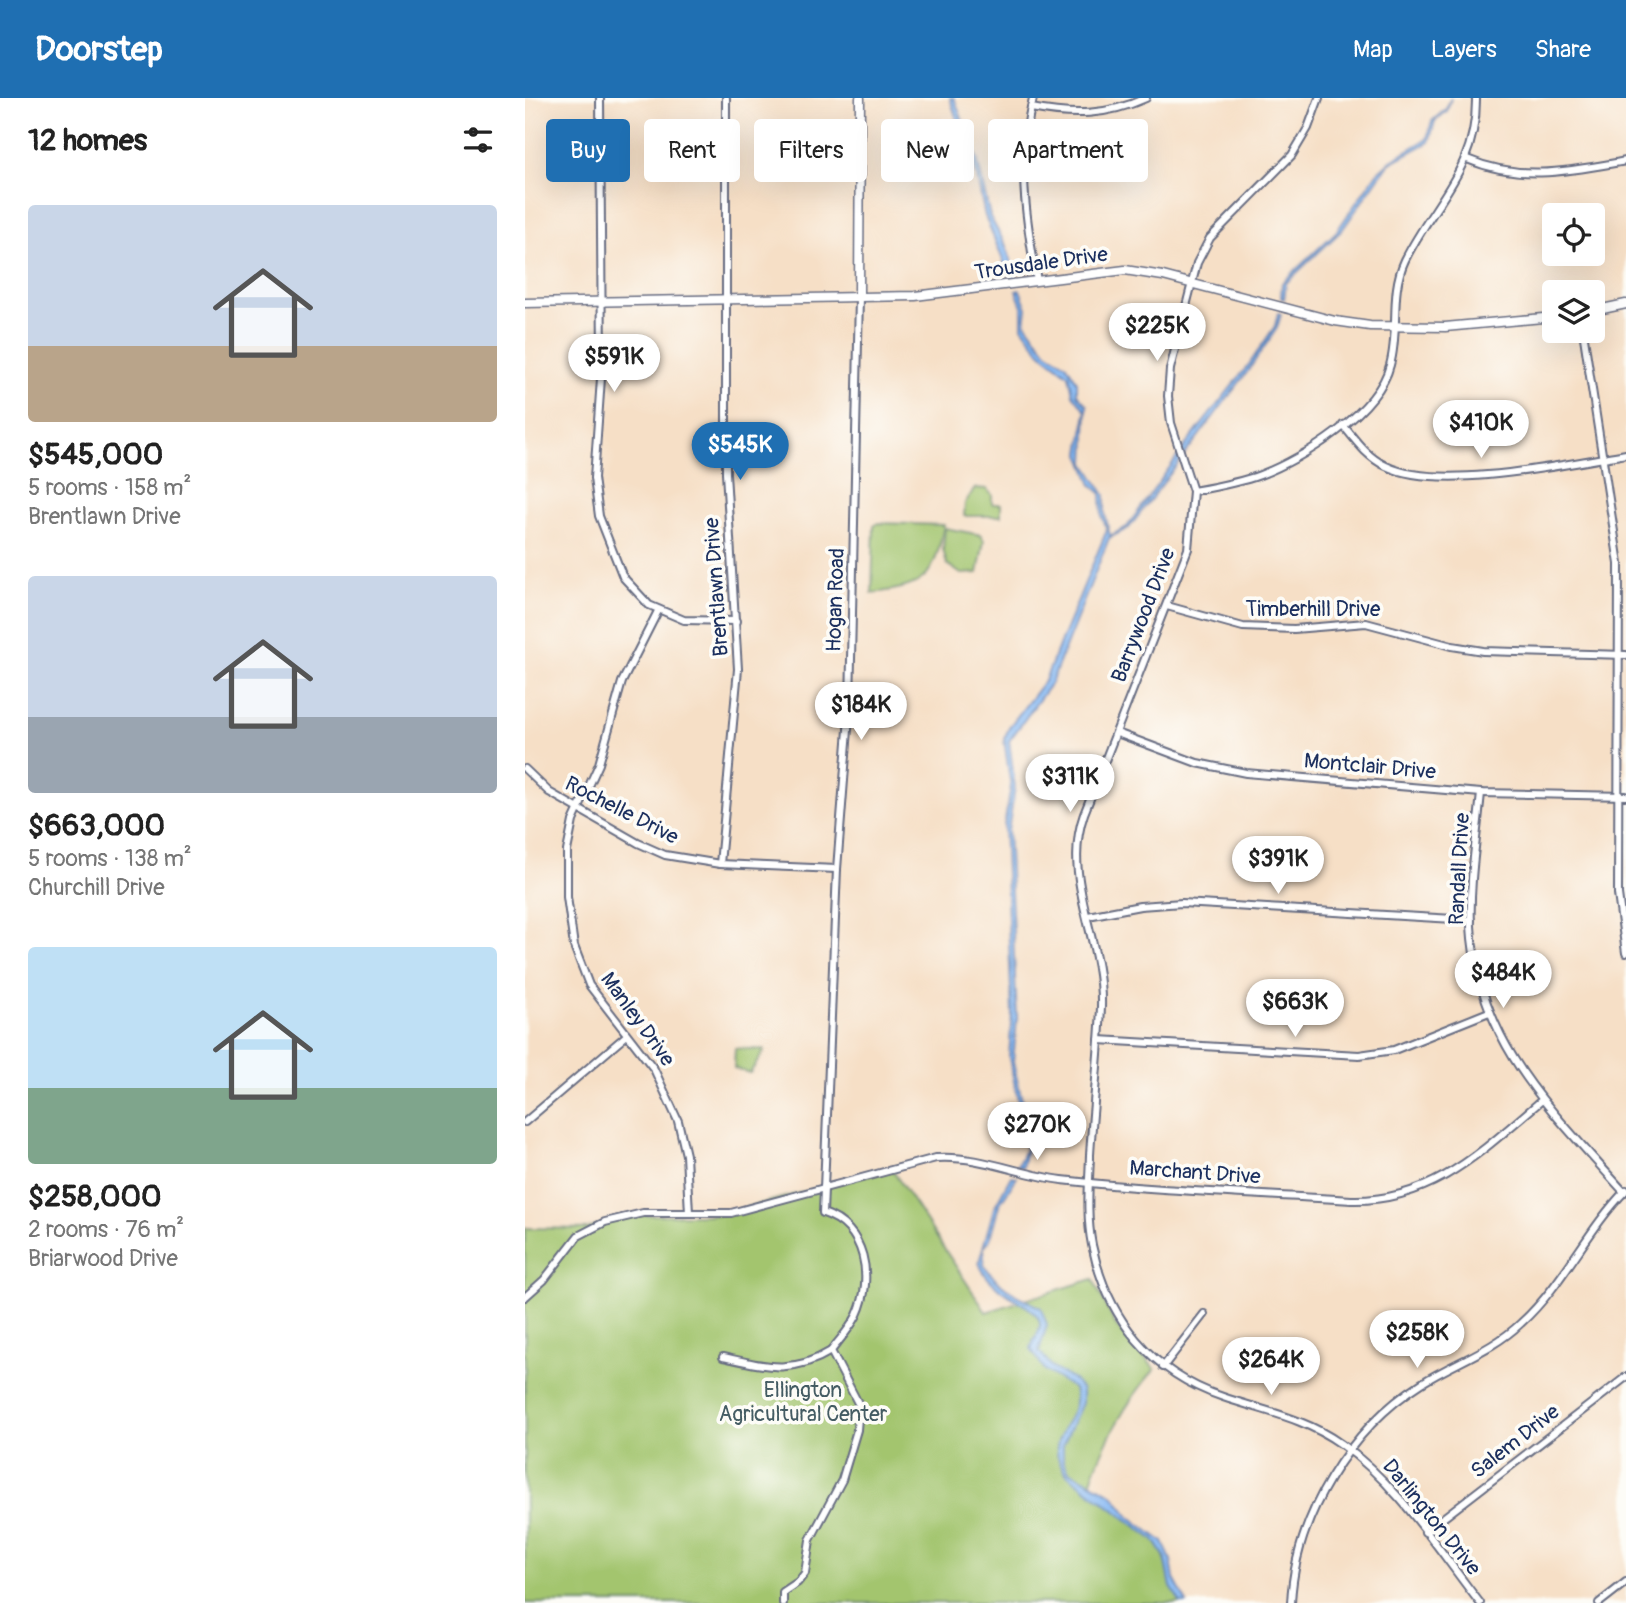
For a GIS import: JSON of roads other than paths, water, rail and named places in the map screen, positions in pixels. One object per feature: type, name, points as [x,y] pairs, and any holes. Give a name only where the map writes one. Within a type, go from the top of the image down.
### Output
[{"type":"street","points":[[600,98],[602,303],[601,396],[594,467],[596,504],[605,538],[623,577],[636,593],[658,611],[690,621],[736,621]]},
{"type":"street","name":"Brentlawn Drive","points":[[720,864],[738,683],[726,473],[726,98]]},
{"type":"street","name":"Hogan Road","points":[[831,1351],[851,1327],[859,1310],[866,1266],[861,1248],[851,1233],[837,1219],[823,1213],[837,869],[850,704],[859,298],[860,98]]},
{"type":"street","points":[[1033,98],[1022,154],[1023,181],[1037,281]]},
{"type":"street","points":[[1031,107],[1087,115],[1120,108],[1146,98]]},
{"type":"street","name":"Barrywood Drive","points":[[1089,1183],[1099,1040],[1100,971],[1078,877],[1076,846],[1084,814],[1188,549],[1192,491],[1169,409],[1169,377],[1191,282],[1206,244],[1291,155],[1308,128],[1319,98]]},
{"type":"street","points":[[1192,491],[1268,472],[1343,425],[1369,403],[1385,380],[1394,349],[1396,292],[1403,266],[1467,159],[1475,130],[1476,98]]},
{"type":"street","points":[[1467,159],[1501,171],[1530,175],[1626,161]]},
{"type":"street","name":"Trousdale Drive","points":[[525,303],[915,296],[1125,270],[1191,282],[1335,321],[1394,328],[1493,324],[1542,318]]},
{"type":"street","points":[[1605,308],[1626,304]]},
{"type":"street","points":[[1585,343],[1618,552],[1623,655],[1618,894],[1626,953]]},
{"type":"street","points":[[1343,425],[1376,461],[1412,474],[1510,472],[1626,454]]},
{"type":"street","name":"Timberhill Drive","points":[[1167,606],[1243,627],[1294,629],[1366,623],[1457,648],[1623,655]]},
{"type":"street","name":"Manley Drive","points":[[658,611],[619,689],[599,764],[579,809],[566,857],[572,938],[593,993],[658,1076],[678,1121],[686,1155],[688,1213]]},
{"type":"street","name":"Montclair Drive","points":[[1117,733],[1197,763],[1228,770],[1481,793],[1622,796]]},
{"type":"street","name":"Rochelle Drive","points":[[525,769],[549,792],[657,852],[688,861],[837,869]]},
{"type":"street","name":"Randall Drive","points":[[1481,793],[1471,920],[1477,967],[1489,1012],[1513,1060],[1542,1100],[1625,1191]]},
{"type":"street","points":[[1088,916],[1140,906],[1182,903],[1471,920]]},
{"type":"street","points":[[1099,1040],[1359,1055],[1407,1046],[1489,1012]]},
{"type":"street","points":[[525,1122],[627,1035]]},
{"type":"street","name":"Marchant Drive","points":[[525,1297],[553,1269],[570,1245],[588,1229],[630,1215],[731,1213],[915,1162],[951,1157],[1041,1177],[1089,1183],[1351,1200],[1391,1198],[1422,1189],[1453,1173],[1542,1100]]},
{"type":"street","name":"Darlington Drive","points":[[1089,1183],[1092,1244],[1109,1299],[1131,1335],[1163,1367],[1198,1388],[1310,1426],[1351,1451],[1387,1484],[1480,1603]]},
{"type":"street","points":[[1291,1603],[1296,1561],[1308,1522],[1324,1490],[1351,1451],[1377,1420],[1405,1395],[1488,1349],[1521,1324],[1593,1227],[1625,1191]]},
{"type":"street","points":[[1163,1367],[1204,1314]]},
{"type":"street","points":[[723,1357],[781,1368],[803,1364],[831,1351],[859,1405],[857,1430],[842,1480],[810,1539],[805,1573],[798,1582],[783,1591],[783,1603]]},
{"type":"street","name":"Salem Drive","points":[[1425,1532],[1626,1377]]},
{"type":"street","points":[[1599,1603],[1626,1582]]},
{"type":"water","points":[[950,98],[954,98],[962,119],[957,119]]},
{"type":"water","points":[[1451,98],[1447,111],[1435,121],[1429,142],[1390,163],[1342,230],[1286,283],[1284,299],[1281,298],[1282,283],[1336,232],[1377,173],[1391,160],[1427,139],[1432,121],[1446,109]]},
{"type":"water","points":[[974,150],[990,217],[1006,246],[1016,277],[1010,277],[985,216]]},
{"type":"water","points":[[1020,290],[1027,308],[1025,323],[1047,352],[1066,364],[1077,381],[1077,394],[1087,405],[1085,463],[1105,495],[1105,514],[1110,536],[1127,527],[1185,446],[1250,363],[1275,326],[1278,313],[1281,314],[1277,328],[1248,371],[1129,528],[1109,538],[1051,683],[1009,741],[1015,787],[1008,830],[1017,1018],[1013,1062],[1030,1135],[1022,1167],[1017,1166],[1025,1150],[1026,1138],[1009,1058],[1012,1013],[1004,826],[1011,787],[1004,739],[1010,726],[1045,680],[1107,530],[1102,516],[1101,493],[1092,485],[1080,454],[1086,411],[1073,394],[1069,375],[1042,354],[1022,327],[1022,306],[1016,291]]},
{"type":"water","points":[[1011,1176],[1017,1177],[999,1205],[989,1241],[984,1247],[984,1265],[995,1279],[1016,1295],[1041,1308],[1047,1325],[1039,1351],[1054,1369],[1074,1380],[1082,1390],[1082,1403],[1063,1445],[1063,1461],[1069,1471],[1112,1494],[1130,1517],[1163,1542],[1171,1560],[1174,1579],[1187,1603],[1181,1603],[1171,1587],[1165,1557],[1154,1540],[1068,1475],[1059,1462],[1058,1440],[1073,1411],[1074,1389],[1045,1370],[1031,1349],[1040,1326],[1037,1316],[992,1282],[979,1262],[994,1208]]},
{"type":"park label","name":"Ellington Agricultural Center","points":[[803,1402]]}]
